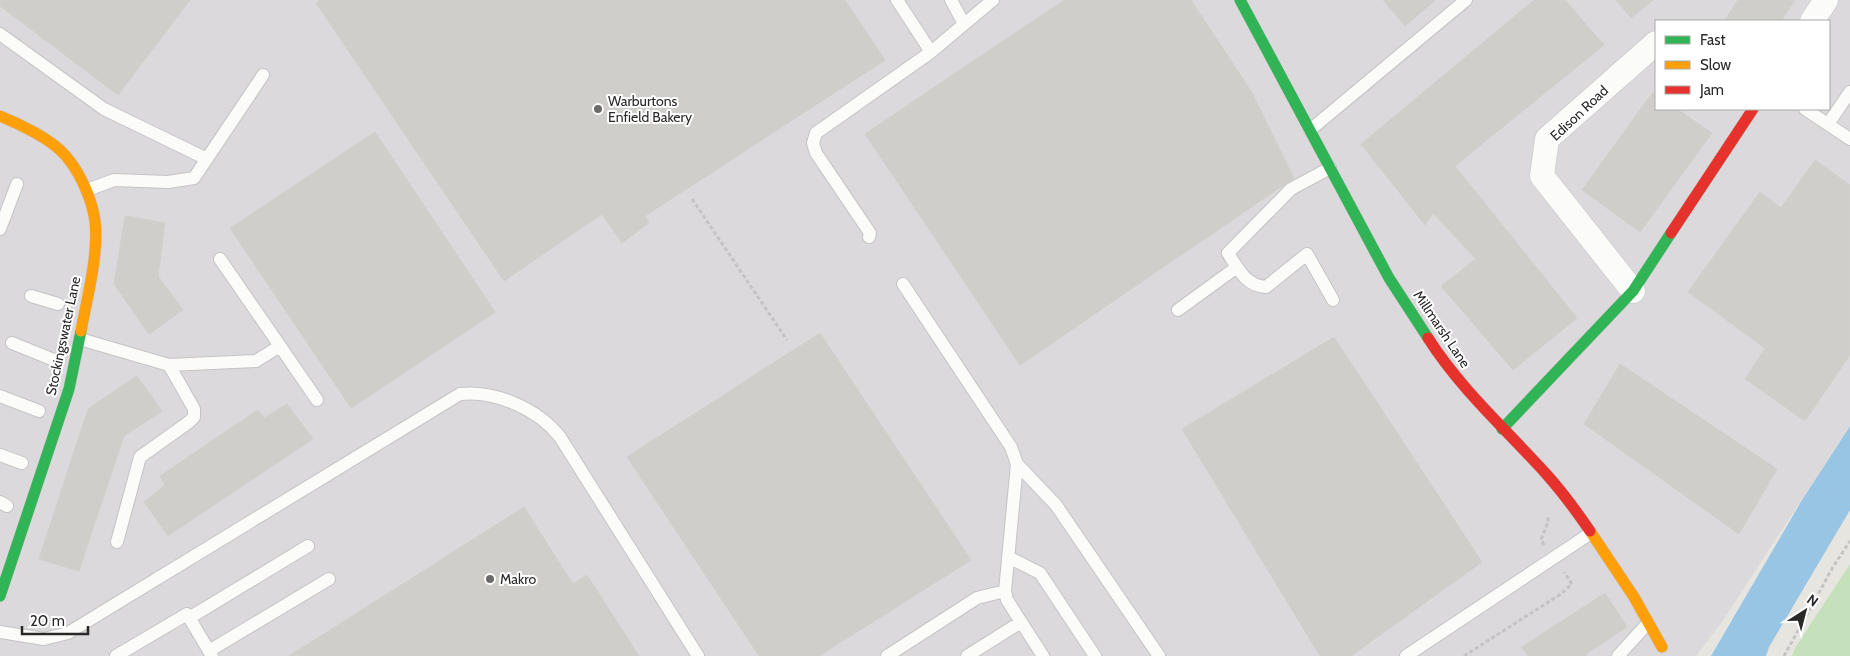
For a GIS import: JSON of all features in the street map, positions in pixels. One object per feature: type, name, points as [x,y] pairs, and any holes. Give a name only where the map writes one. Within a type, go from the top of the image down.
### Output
[{"type":"street","name":"Millmarsh Lane","points":[[1240,0],[1389,278],[1436,351],[1456,377],[1549,478],[1574,508],[1634,597],[1662,647]]},
{"type":"street","points":[[1813,20],[1826,0]]},
{"type":"street","name":"Edison Road","points":[[1633,291],[1542,176],[1547,139],[1655,44]]},
{"type":"street","points":[[1502,429],[1633,291],[1752,110]]},
{"type":"street","name":"Stockingswater Lane","points":[[0,116],[22,125],[65,155],[87,190],[95,220],[95,250],[80,339],[69,389],[11,558],[0,596]]},
{"type":"lane","points":[[897,0],[931,52]]},
{"type":"lane","points":[[951,0],[964,24]]},
{"type":"lane","points":[[870,237],[870,232],[816,153],[813,143],[816,133],[931,52],[993,0]]},
{"type":"lane","points":[[1310,130],[1466,0]]},
{"type":"lane","points":[[0,34],[104,109],[207,159]]},
{"type":"lane","points":[[87,190],[114,180],[168,182],[194,178],[263,75]]},
{"type":"lane","points":[[1828,124],[1850,92]]},
{"type":"lane","points":[[1807,110],[1850,139]]},
{"type":"lane","points":[[1330,168],[1291,189],[1228,254],[1244,278],[1257,287],[1266,287],[1307,254],[1333,300]]},
{"type":"lane","points":[[0,229],[17,184]]},
{"type":"lane","points":[[220,259],[317,400]]},
{"type":"lane","points":[[1178,310],[1237,266]]},
{"type":"lane","points":[[903,284],[1011,447],[1017,464],[1056,506],[1159,656]]},
{"type":"lane","points":[[31,296],[58,304]]},
{"type":"lane","points":[[80,339],[169,365],[256,362],[280,346]]},
{"type":"lane","points":[[12,343],[54,360]]},
{"type":"lane","points":[[117,542],[140,457],[194,417],[194,409],[169,365]]},
{"type":"lane","points":[[0,632],[44,639],[68,633],[460,394],[471,393],[510,402],[552,427],[698,656]]},
{"type":"lane","points":[[0,396],[39,411]]},
{"type":"lane","points":[[0,455],[22,463]]},
{"type":"lane","points":[[1017,464],[1005,591],[1007,600],[1043,656]]},
{"type":"lane","points":[[1406,656],[1591,533]]},
{"type":"lane","points":[[189,618],[308,546]]},
{"type":"lane","points":[[1008,557],[1040,573],[1095,656]]},
{"type":"lane","points":[[116,656],[187,614],[211,654],[329,579]]},
{"type":"lane","points":[[886,656],[977,598],[1005,591]]},
{"type":"lane","points":[[967,656],[1021,622]]},
{"type":"lane","points":[[1618,656],[1648,623]]},
{"type":"path","points":[[692,199],[787,340]]},
{"type":"path","points":[[1784,656],[1833,567],[1850,541]]},
{"type":"path","points":[[1464,656],[1561,594],[1572,584],[1566,574]]},
{"type":"shaded area","points":[[0,0],[1850,0],[1850,425],[1722,622],[1696,656],[0,656]]},
{"type":"green space","points":[[1850,564],[1850,656],[1792,656],[1795,648]]},
{"type":"water","points":[[1850,426],[1850,510],[1769,647],[1766,656],[1711,656],[1802,500]]},
{"type":"building","points":[[0,0],[190,0],[118,95],[0,6]]},
{"type":"building","name":"Warburtons Enfield Bakery","points":[[320,0],[845,0],[885,60],[645,216],[649,223],[622,243],[602,214],[504,281],[316,3]]},
{"type":"building","points":[[1064,0],[1191,0],[1251,91],[1294,178],[1020,365],[865,134]]},
{"type":"building","points":[[1383,0],[1436,0],[1405,26]]},
{"type":"building","points":[[1534,0],[1565,0],[1604,45],[1455,166],[1577,318],[1513,370],[1441,286],[1476,259],[1433,213],[1425,225],[1361,144]]},
{"type":"building","points":[[1616,0],[1653,0],[1631,18]]},
{"type":"building","points":[[1738,0],[1795,0],[1782,20],[1725,20]]},
{"type":"building","points":[[1653,92],[1655,94],[1655,110],[1678,110],[1712,133],[1640,232],[1582,190]]},
{"type":"building","points":[[375,132],[495,312],[351,408],[230,228]]},
{"type":"building","points":[[1815,160],[1850,185],[1850,355],[1805,421],[1745,379],[1765,348],[1688,292],[1760,192],[1781,208]]},
{"type":"building","points":[[125,216],[165,223],[158,276],[183,310],[149,334],[114,284]]},
{"type":"building","points":[[820,333],[971,560],[819,656],[759,656],[627,457]]},
{"type":"building","points":[[1334,337],[1482,562],[1351,656],[1320,656],[1182,429]]},
{"type":"building","points":[[1620,364],[1777,469],[1739,534],[1584,424]]},
{"type":"building","points":[[137,376],[162,411],[124,436],[79,571],[39,559],[88,409]]},
{"type":"building","points":[[287,404],[313,439],[168,536],[144,502],[165,485],[160,476],[258,410],[264,418]]},
{"type":"building","name":"Makro","points":[[524,507],[573,584],[587,575],[639,656],[289,656]]},
{"type":"building","points":[[1605,593],[1627,627],[1586,654],[1587,656],[1528,656],[1522,647]]},
{"type":"traffic: fast","points":[[1240,0],[1389,278],[1428,338]]},
{"type":"traffic: fast","points":[[1502,429],[1633,291],[1671,233]]},
{"type":"traffic: fast","points":[[0,596],[69,389],[81,331]]},
{"type":"traffic: slow","points":[[0,116],[35,132],[59,149],[76,169],[88,195],[95,221],[96,234],[92,276],[81,331]]},
{"type":"traffic: slow","points":[[1590,531],[1634,597],[1662,647]]},
{"type":"traffic: jam","points":[[1671,233],[1752,110]]},
{"type":"traffic: jam","points":[[1428,338],[1470,393],[1554,483],[1590,531]]},
{"type":"place","name":"Warburtons Enfield Bakery","points":[[598,109]]},
{"type":"place","name":"Makro","points":[[490,579]]}]
